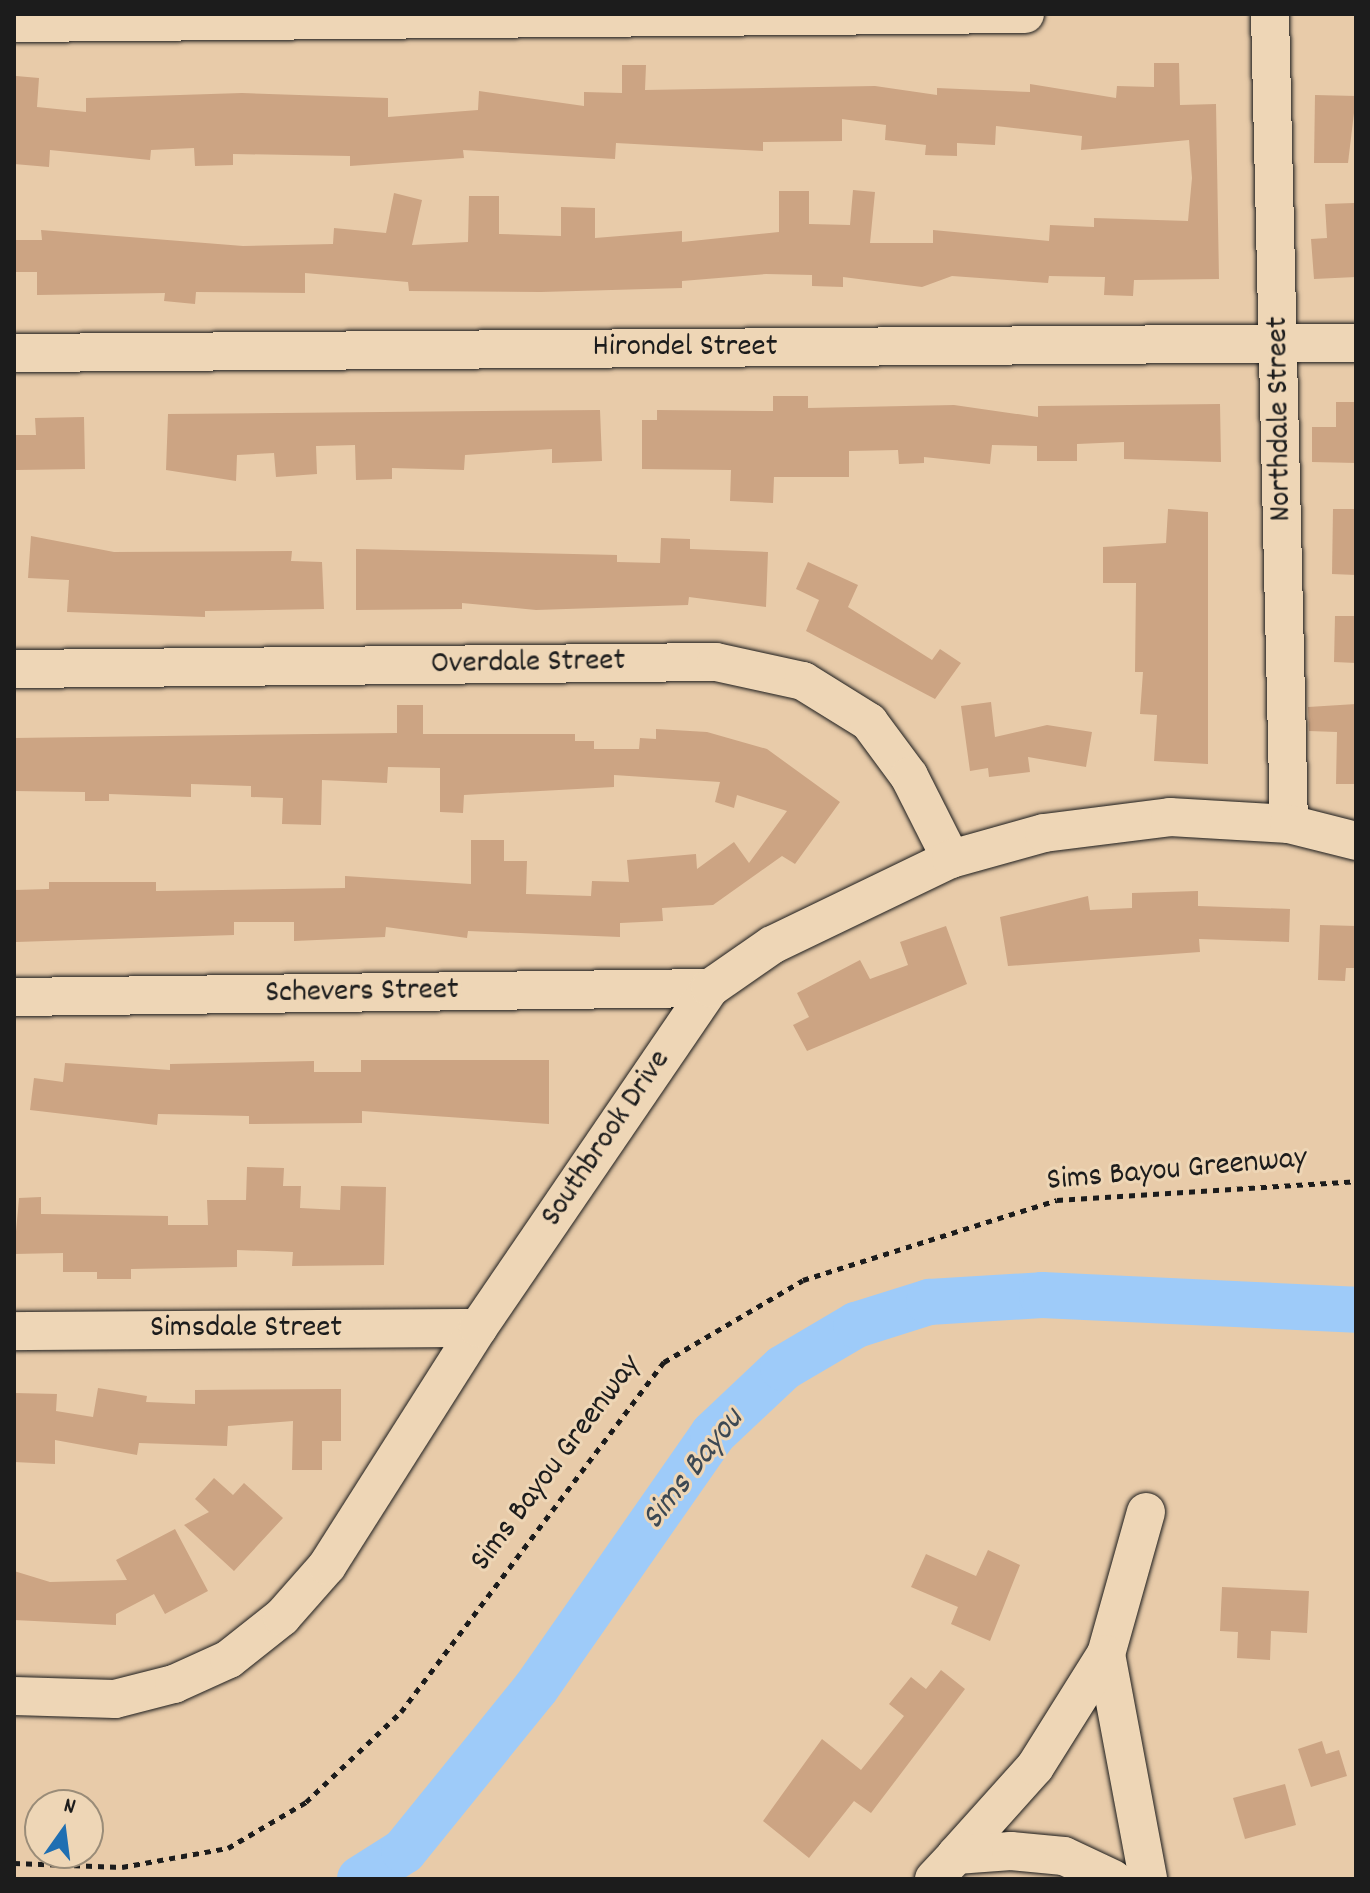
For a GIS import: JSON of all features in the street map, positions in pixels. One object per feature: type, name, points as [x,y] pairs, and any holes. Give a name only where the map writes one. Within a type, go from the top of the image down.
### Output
[{"type":"street","points":[[14,23],[1025,14]]},
{"type":"street","name":"Northdale Street","points":[[1270,14],[1289,824]]},
{"type":"street","name":"Hirondel Street","points":[[14,353],[1356,343]]},
{"type":"street","name":"Overdale Street","points":[[14,669],[716,662],[803,681],[869,722],[909,776],[951,859]]},
{"type":"street","name":"Southbrook Drive","points":[[14,1696],[115,1699],[174,1684],[229,1659],[282,1617],[327,1566],[478,1328],[710,988],[772,945],[951,859],[1044,833],[1170,817],[1289,824],[1356,841]]},
{"type":"street","name":"Schevers Street","points":[[14,997],[710,988]]},
{"type":"street","name":"Simsdale Street","points":[[14,1331],[478,1328]]},
{"type":"street","points":[[945,1867],[1035,1767],[1106,1654],[1146,1512]]},
{"type":"street","points":[[1106,1654],[1148,1879]]},
{"type":"street","points":[[945,1867],[1064,1856],[1113,1879]]},
{"type":"path","name":"Sims Bayou Greenway","points":[[14,1863],[122,1867],[228,1848],[306,1802],[401,1712],[664,1362],[803,1280],[1057,1200],[1356,1181]]},
{"type":"building","points":[[1154,63],[1179,63],[1180,105],[1216,104],[1219,279],[1134,280],[1133,296],[1104,295],[1105,277],[1049,276],[1048,283],[952,276],[922,287],[843,277],[843,287],[812,286],[812,275],[766,274],[682,281],[682,288],[541,292],[409,291],[408,282],[305,273],[305,293],[196,292],[195,304],[164,301],[165,293],[37,295],[37,272],[14,272],[14,240],[42,240],[41,230],[243,246],[333,244],[334,228],[386,233],[394,193],[422,200],[412,245],[468,242],[469,196],[499,196],[499,234],[561,236],[561,207],[595,208],[595,238],[682,231],[682,242],[779,232],[779,191],[809,191],[809,224],[850,225],[853,190],[875,192],[870,243],[933,243],[933,230],[1049,241],[1050,225],[1094,227],[1094,218],[1188,221],[1192,178],[1189,140],[1081,150],[1082,136],[996,126],[995,145],[957,143],[957,156],[925,155],[926,145],[885,140],[886,125],[842,119],[842,141],[763,142],[763,151],[616,143],[615,159],[463,150],[464,158],[350,166],[350,156],[233,154],[233,165],[195,166],[194,148],[151,150],[150,160],[50,150],[49,167],[14,164],[16,76],[39,78],[37,107],[86,112],[86,98],[242,93],[388,98],[388,117],[478,110],[479,91],[584,106],[584,92],[622,93],[622,65],[646,65],[645,90],[875,86],[937,95],[937,88],[1030,92],[1030,84],[1116,98],[1117,86],[1154,87]]},
{"type":"building","points":[[1315,95],[1356,96],[1348,163],[1314,163]]},
{"type":"building","points":[[1354,203],[1356,277],[1314,279],[1311,239],[1327,238],[1325,204]]},
{"type":"building","points":[[773,396],[808,396],[808,408],[954,405],[1038,417],[1038,406],[1220,404],[1221,462],[1124,459],[1124,442],[1077,444],[1077,461],[1037,461],[1037,446],[992,445],[990,464],[924,457],[924,463],[899,464],[898,450],[849,451],[849,477],[774,477],[773,503],[730,501],[731,470],[642,469],[642,420],[657,420],[657,410],[773,411]]},
{"type":"building","points":[[1336,402],[1356,402],[1356,463],[1312,462],[1312,427],[1336,427]]},
{"type":"building","points":[[600,410],[602,461],[552,463],[552,449],[465,455],[464,470],[392,468],[392,479],[356,480],[355,445],[316,446],[317,474],[276,477],[274,453],[237,455],[236,481],[166,470],[168,414]]},
{"type":"building","points":[[84,417],[85,469],[16,470],[16,435],[36,435],[35,418]]},
{"type":"building","points":[[1168,509],[1208,512],[1208,764],[1154,761],[1157,715],[1140,714],[1143,672],[1135,672],[1136,583],[1103,583],[1103,547],[1166,543]]},
{"type":"building","points":[[1333,509],[1356,509],[1356,575],[1332,574]]},
{"type":"building","points":[[31,536],[114,552],[292,551],[291,561],[322,562],[324,609],[205,611],[205,617],[67,612],[69,580],[28,578]]},
{"type":"building","points":[[661,538],[690,539],[690,549],[768,552],[766,607],[689,597],[688,605],[536,610],[462,603],[462,609],[356,610],[356,549],[617,555],[617,562],[660,563]]},
{"type":"building","points":[[808,562],[858,585],[848,607],[932,660],[940,649],[961,663],[935,699],[806,631],[819,600],[796,589]]},
{"type":"building","points":[[1335,616],[1356,616],[1356,663],[1334,662]]},
{"type":"building","points":[[991,702],[995,737],[1047,725],[1092,732],[1086,767],[1028,757],[1030,772],[989,777],[988,768],[970,771],[961,706]]},
{"type":"building","points":[[1356,704],[1356,784],[1336,784],[1337,732],[1309,731],[1308,707]]},
{"type":"building","points":[[397,705],[423,705],[423,734],[575,734],[575,741],[594,741],[594,749],[639,749],[640,738],[656,739],[656,729],[707,732],[767,749],[840,802],[795,864],[782,856],[713,905],[662,908],[663,921],[620,923],[620,937],[468,931],[467,938],[386,927],[385,937],[294,941],[294,922],[234,922],[234,935],[16,942],[15,890],[49,889],[49,882],[156,882],[156,891],[345,888],[345,876],[471,884],[471,840],[504,840],[504,861],[527,861],[526,894],[591,896],[592,881],[629,882],[627,860],[696,854],[697,869],[734,842],[749,863],[787,811],[737,795],[734,808],[715,802],[720,782],[614,775],[614,787],[464,795],[463,813],[440,812],[440,768],[388,767],[387,783],[322,780],[321,825],[282,824],[283,798],[251,797],[251,786],[191,784],[191,797],[109,794],[109,801],[85,801],[85,792],[14,791],[14,738],[397,733]]},
{"type":"building","points":[[1198,891],[1198,906],[1290,909],[1289,942],[1199,939],[1200,952],[1008,966],[1000,917],[1088,896],[1090,910],[1132,908],[1132,893]]},
{"type":"building","points":[[1320,925],[1356,926],[1356,968],[1346,968],[1345,981],[1318,980]]},
{"type":"building","points":[[946,926],[967,984],[807,1051],[793,1025],[809,1017],[797,993],[860,960],[870,979],[908,965],[900,942]]},
{"type":"building","points":[[361,1060],[549,1060],[549,1124],[362,1111],[362,1123],[249,1124],[249,1116],[158,1114],[157,1125],[30,1110],[34,1078],[63,1082],[65,1063],[170,1070],[170,1064],[314,1061],[314,1072],[361,1072]]},
{"type":"building","points":[[247,1167],[284,1168],[283,1186],[301,1186],[300,1208],[340,1210],[341,1186],[386,1187],[384,1265],[292,1266],[293,1252],[237,1250],[237,1267],[131,1269],[131,1279],[97,1279],[97,1272],[63,1272],[63,1253],[14,1254],[19,1198],[41,1197],[41,1214],[168,1216],[168,1225],[208,1225],[207,1200],[246,1200]]},
{"type":"building","points":[[98,1388],[147,1396],[146,1402],[195,1404],[195,1390],[341,1389],[341,1441],[322,1441],[322,1470],[292,1470],[293,1421],[228,1426],[227,1446],[139,1443],[137,1455],[55,1440],[55,1464],[14,1462],[14,1393],[57,1394],[56,1411],[93,1417]]},
{"type":"building","points":[[214,1478],[233,1495],[244,1483],[283,1518],[234,1571],[184,1525],[209,1512],[195,1499]]},
{"type":"building","points":[[175,1529],[208,1591],[165,1614],[154,1594],[116,1614],[116,1625],[14,1620],[14,1571],[50,1582],[127,1580],[116,1560]]},
{"type":"building","points":[[988,1550],[1020,1565],[990,1641],[951,1624],[958,1607],[911,1587],[926,1554],[976,1576]]},
{"type":"building","points":[[1222,1587],[1309,1591],[1307,1633],[1271,1631],[1270,1660],[1237,1658],[1238,1632],[1220,1631]]},
{"type":"building","points":[[941,1670],[965,1689],[871,1813],[854,1801],[809,1858],[763,1821],[822,1739],[861,1770],[904,1716],[889,1704],[911,1677],[926,1689]]},
{"type":"building","points":[[1322,1741],[1326,1754],[1339,1750],[1347,1776],[1311,1787],[1298,1749]]},
{"type":"building","points":[[1285,1784],[1296,1825],[1245,1839],[1233,1798]]},
{"type":"waterway","name":"Sims Bayou","points":[[360,1879],[404,1851],[536,1688],[713,1434],[783,1368],[856,1325],[929,1302],[1042,1295],[1356,1310]]}]
